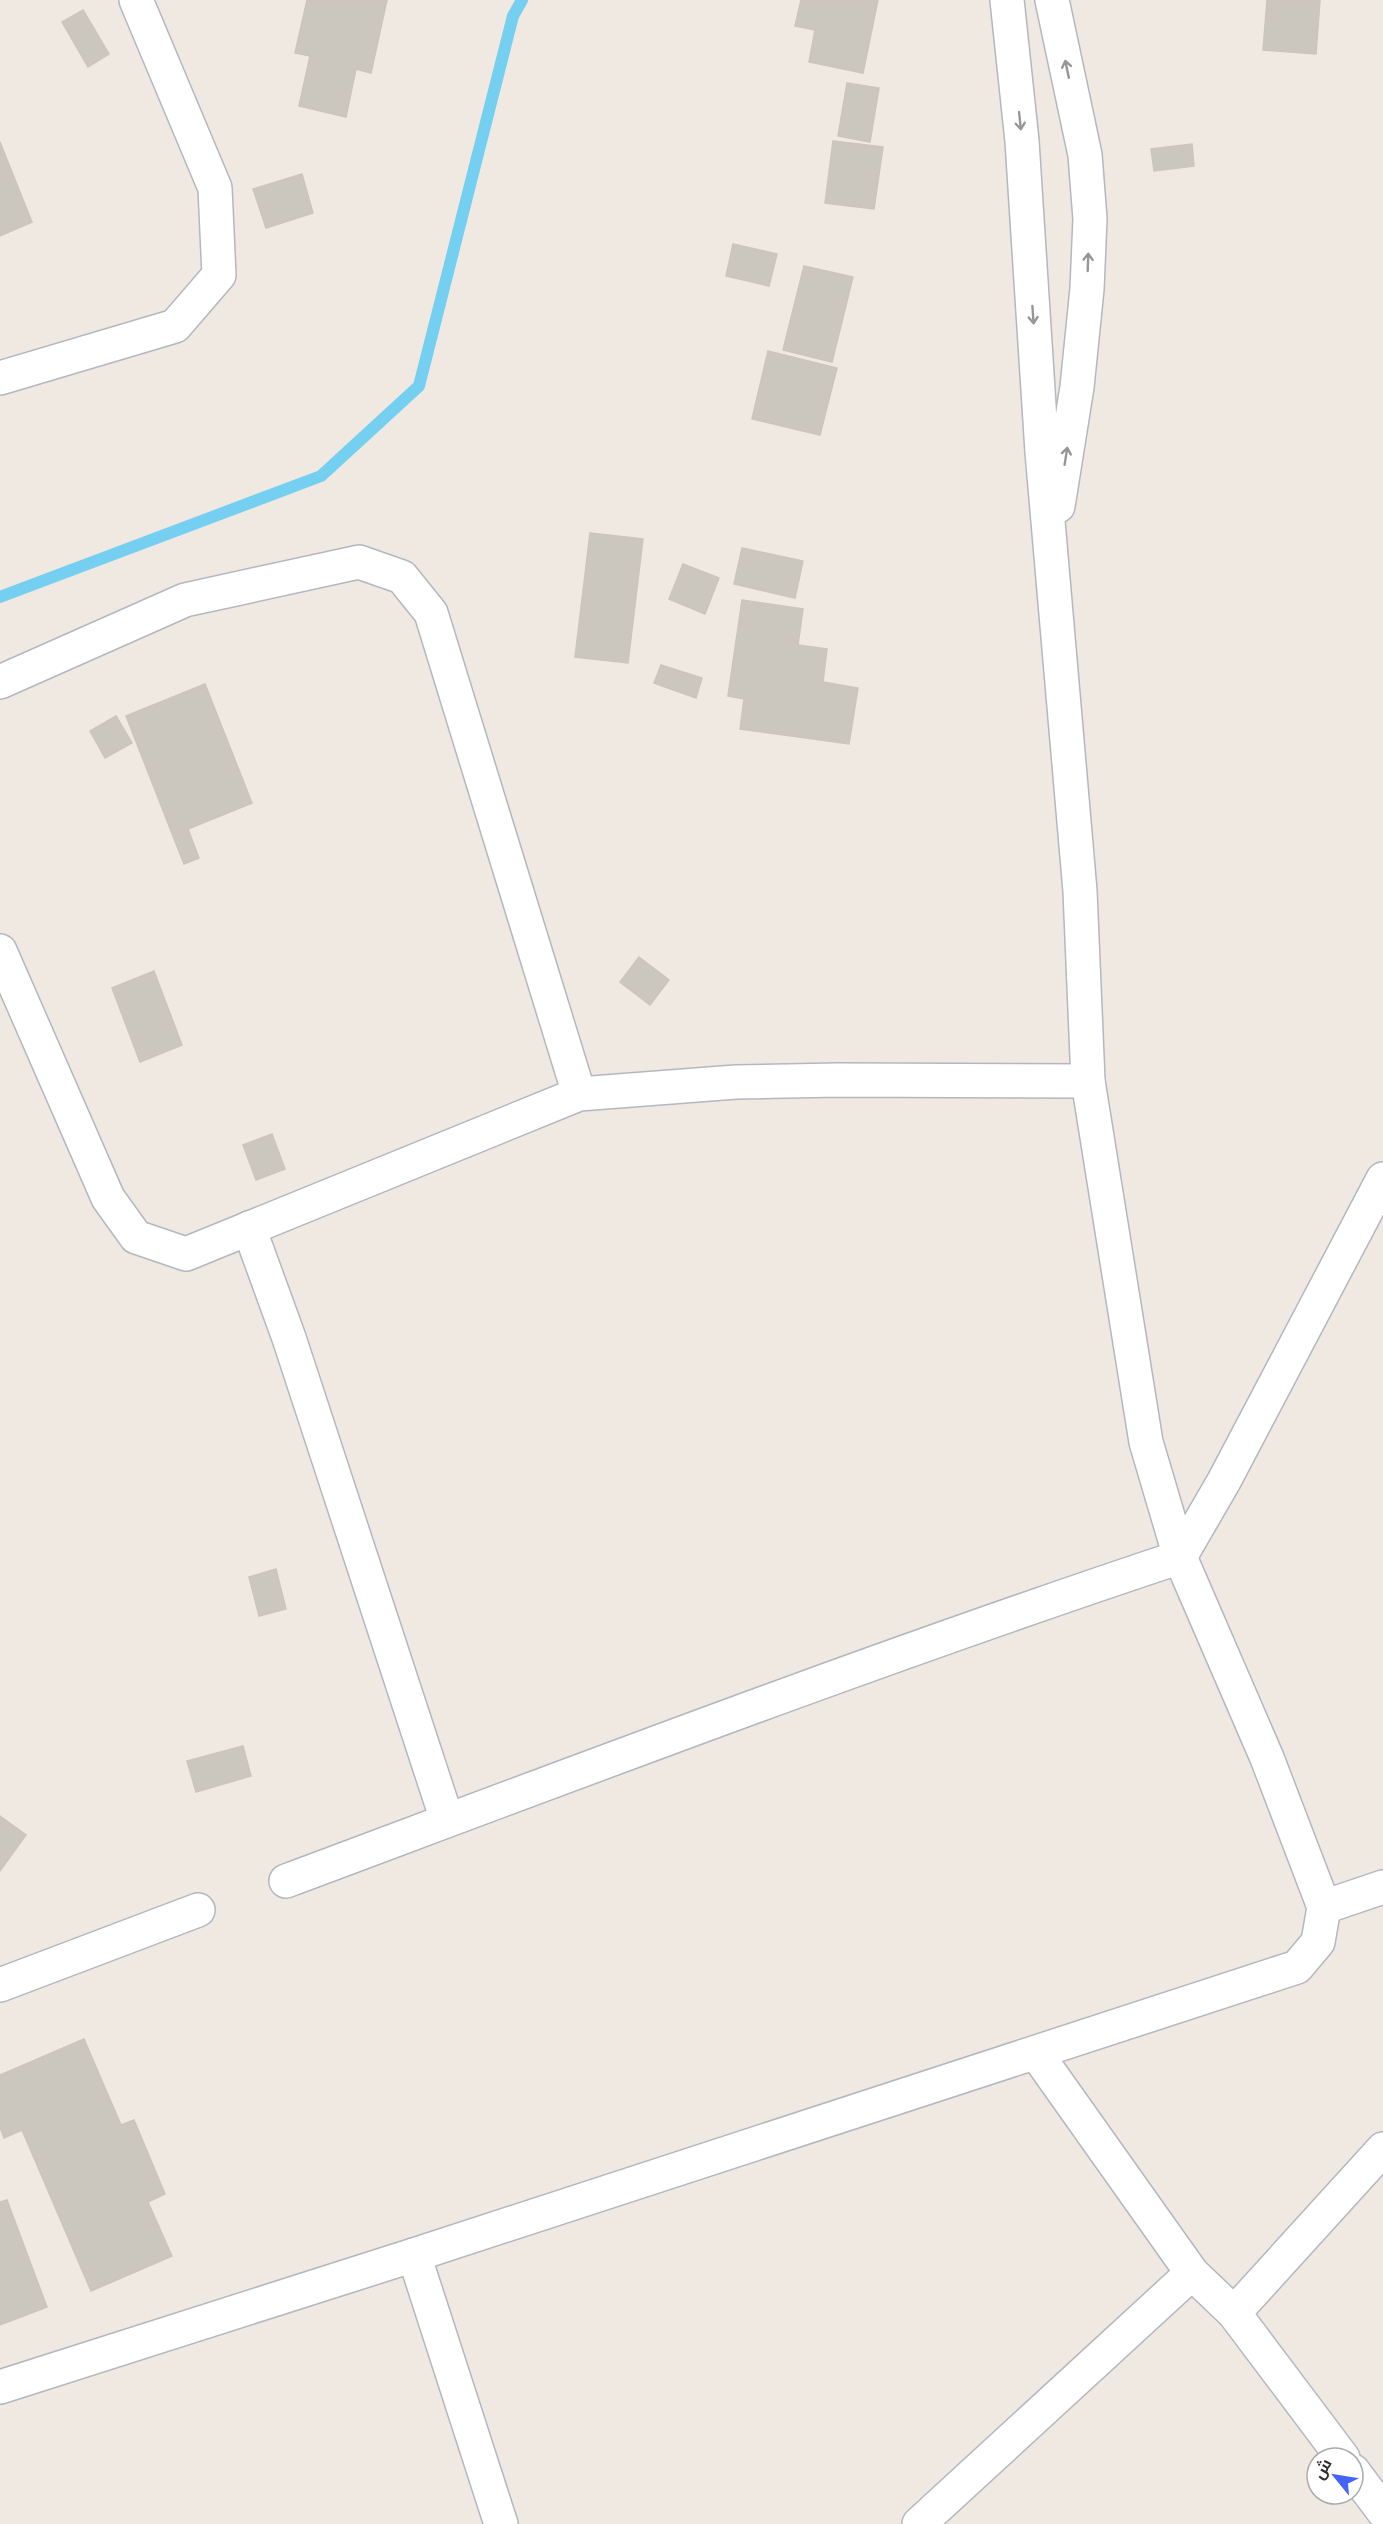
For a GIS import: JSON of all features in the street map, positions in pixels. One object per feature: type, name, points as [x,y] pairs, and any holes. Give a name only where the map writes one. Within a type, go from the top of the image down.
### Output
[{"type":"street","points":[[0,378],[175,326],[219,275],[215,188],[136,0]]},
{"type":"street","points":[[0,2387],[414,2255],[1298,1967],[1318,1942],[1324,1907],[1267,1758],[1180,1557],[1146,1442],[1088,1081],[1080,891],[1050,555],[1022,141],[1007,0]]},
{"type":"street","points":[[1050,555],[1077,387],[1087,289],[1090,219],[1085,154],[1052,0]]},
{"type":"street","points":[[0,682],[185,600],[359,562],[402,577],[431,613],[579,1094]]},
{"type":"street","points":[[0,951],[108,1198],[136,1237],[186,1254],[579,1094],[736,1082],[1088,1081]]},
{"type":"street","points":[[286,1881],[1047,1601],[1180,1557],[1224,1481],[1383,1179]]},
{"type":"street","points":[[249,1228],[290,1338],[447,1820]]},
{"type":"street","points":[[1324,1907],[1383,1887]]},
{"type":"street","points":[[0,1985],[198,1910]]},
{"type":"street","points":[[1036,2052],[1192,2273],[1234,2313],[1334,2446]]},
{"type":"street","points":[[1234,2313],[1383,2149]]},
{"type":"street","points":[[414,2255],[501,2524]]},
{"type":"street","points":[[919,2524],[1192,2273]]},
{"type":"street","points":[[1365,2487],[1383,2511]]},
{"type":"building","points":[[307,0],[387,0],[371,73],[356,69],[346,117],[299,106],[310,56],[295,53]]},
{"type":"building","points":[[801,0],[878,0],[863,73],[809,62],[815,30],[795,26]]},
{"type":"building","points":[[1267,0],[1320,0],[1316,54],[1263,50]]},
{"type":"building","points":[[83,10],[109,54],[88,67],[62,22]]},
{"type":"building","points":[[847,83],[879,88],[870,142],[838,136]]},
{"type":"building","points":[[833,141],[883,147],[874,209],[825,203]]},
{"type":"building","points":[[0,142],[32,222],[0,236]]},
{"type":"building","points":[[1192,144],[1194,166],[1154,171],[1151,149]]},
{"type":"building","points":[[302,174],[313,213],[266,228],[253,189]]},
{"type":"building","points":[[733,244],[777,254],[769,286],[726,276]]},
{"type":"building","points":[[804,266],[853,277],[832,362],[783,350]]},
{"type":"building","points":[[768,351],[837,368],[820,435],[752,419]]},
{"type":"building","points":[[590,533],[643,539],[628,663],[575,657]]},
{"type":"building","points":[[742,548],[803,561],[795,598],[734,584]]},
{"type":"building","points":[[683,564],[719,578],[705,614],[669,599]]},
{"type":"building","points":[[742,600],[803,609],[798,645],[827,649],[823,682],[858,688],[849,744],[740,729],[744,699],[728,696]]},
{"type":"building","points":[[661,665],[702,678],[696,698],[654,683]]},
{"type":"building","points":[[205,684],[252,803],[188,829],[199,858],[184,864],[126,716]]},
{"type":"building","points":[[116,716],[132,743],[105,758],[90,731]]},
{"type":"building","points":[[639,957],[669,980],[650,1005],[620,982]]},
{"type":"building","points":[[154,971],[182,1045],[140,1062],[112,988]]},
{"type":"building","points":[[272,1134],[285,1169],[256,1180],[243,1145]]},
{"type":"building","points":[[276,1569],[286,1609],[259,1616],[249,1577]]},
{"type":"building","points":[[243,1746],[251,1776],[196,1792],[187,1761]]},
{"type":"building","points":[[0,1816],[26,1835],[0,1871]]},
{"type":"building","points":[[84,2039],[121,2125],[134,2120],[165,2194],[148,2202],[172,2256],[91,2291],[22,2130],[4,2138],[0,2127],[0,2075]]},
{"type":"building","points":[[7,2200],[47,2307],[0,2325],[0,2202]]},
{"type":"waterway","points":[[0,597],[321,476],[419,386],[513,16],[522,0]]}]
